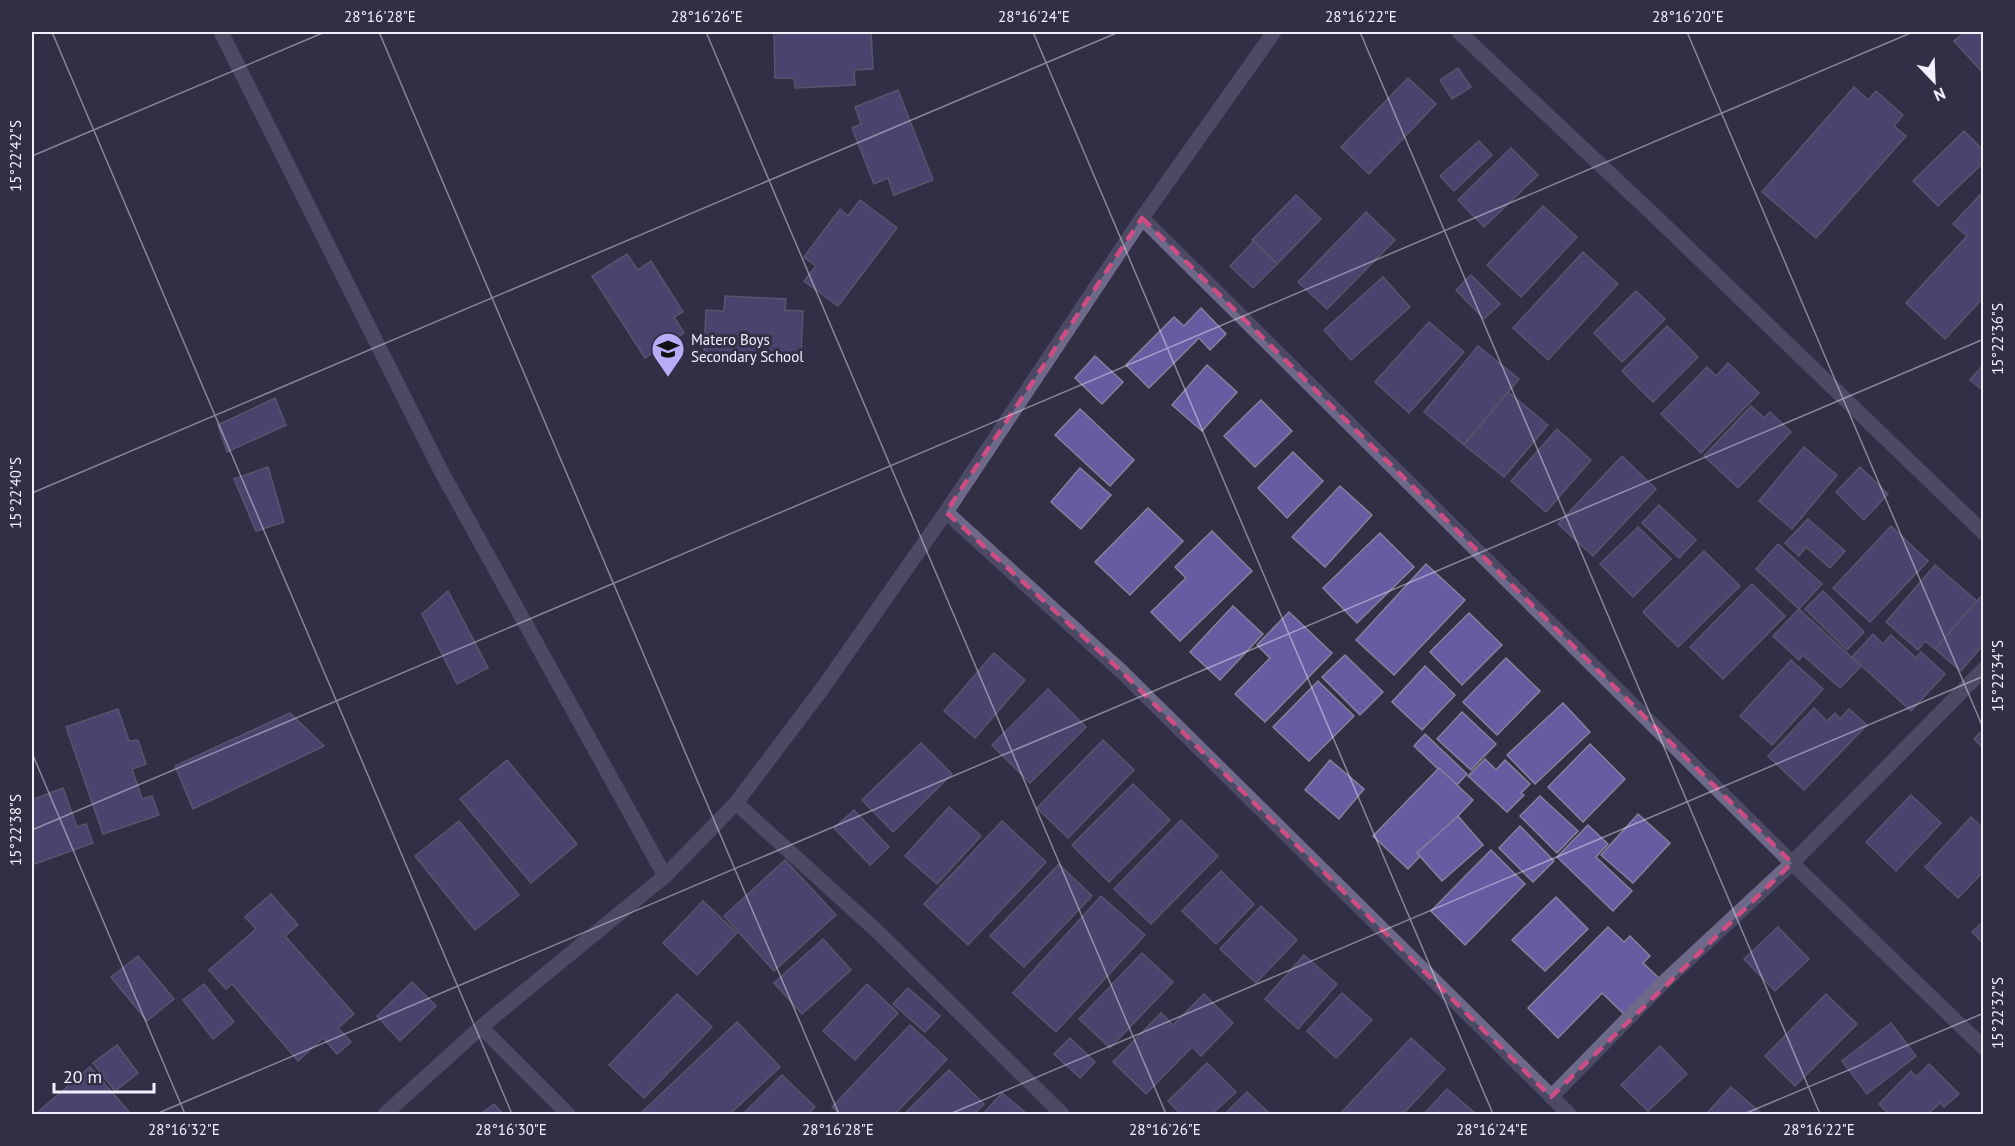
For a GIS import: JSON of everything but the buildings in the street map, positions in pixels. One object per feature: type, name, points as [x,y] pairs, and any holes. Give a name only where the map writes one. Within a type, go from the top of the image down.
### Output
[{"type":"street","points":[[221,32],[441,471],[665,876]]},
{"type":"street","points":[[385,1114],[481,1027],[665,876],[736,803],[822,689],[946,512],[1142,218],[1274,32]]},
{"type":"street","points":[[1459,32],[1657,218],[1983,533]]},
{"type":"street","points":[[1142,218],[1792,863],[1983,1048]]},
{"type":"street","points":[[946,512],[1121,671],[1551,1096],[1565,1113]]},
{"type":"street","points":[[1551,1096],[1663,983],[1792,863],[1983,669]]},
{"type":"street","points":[[736,803],[878,932],[1062,1114]]},
{"type":"street","points":[[481,1027],[568,1114]]},
{"type":"highlighted area","points":[[1142,218],[1792,863],[1551,1097],[1121,671],[946,512]]},
{"type":"place","name":"Matero Boys Secondary School","points":[[668,378]]}]
